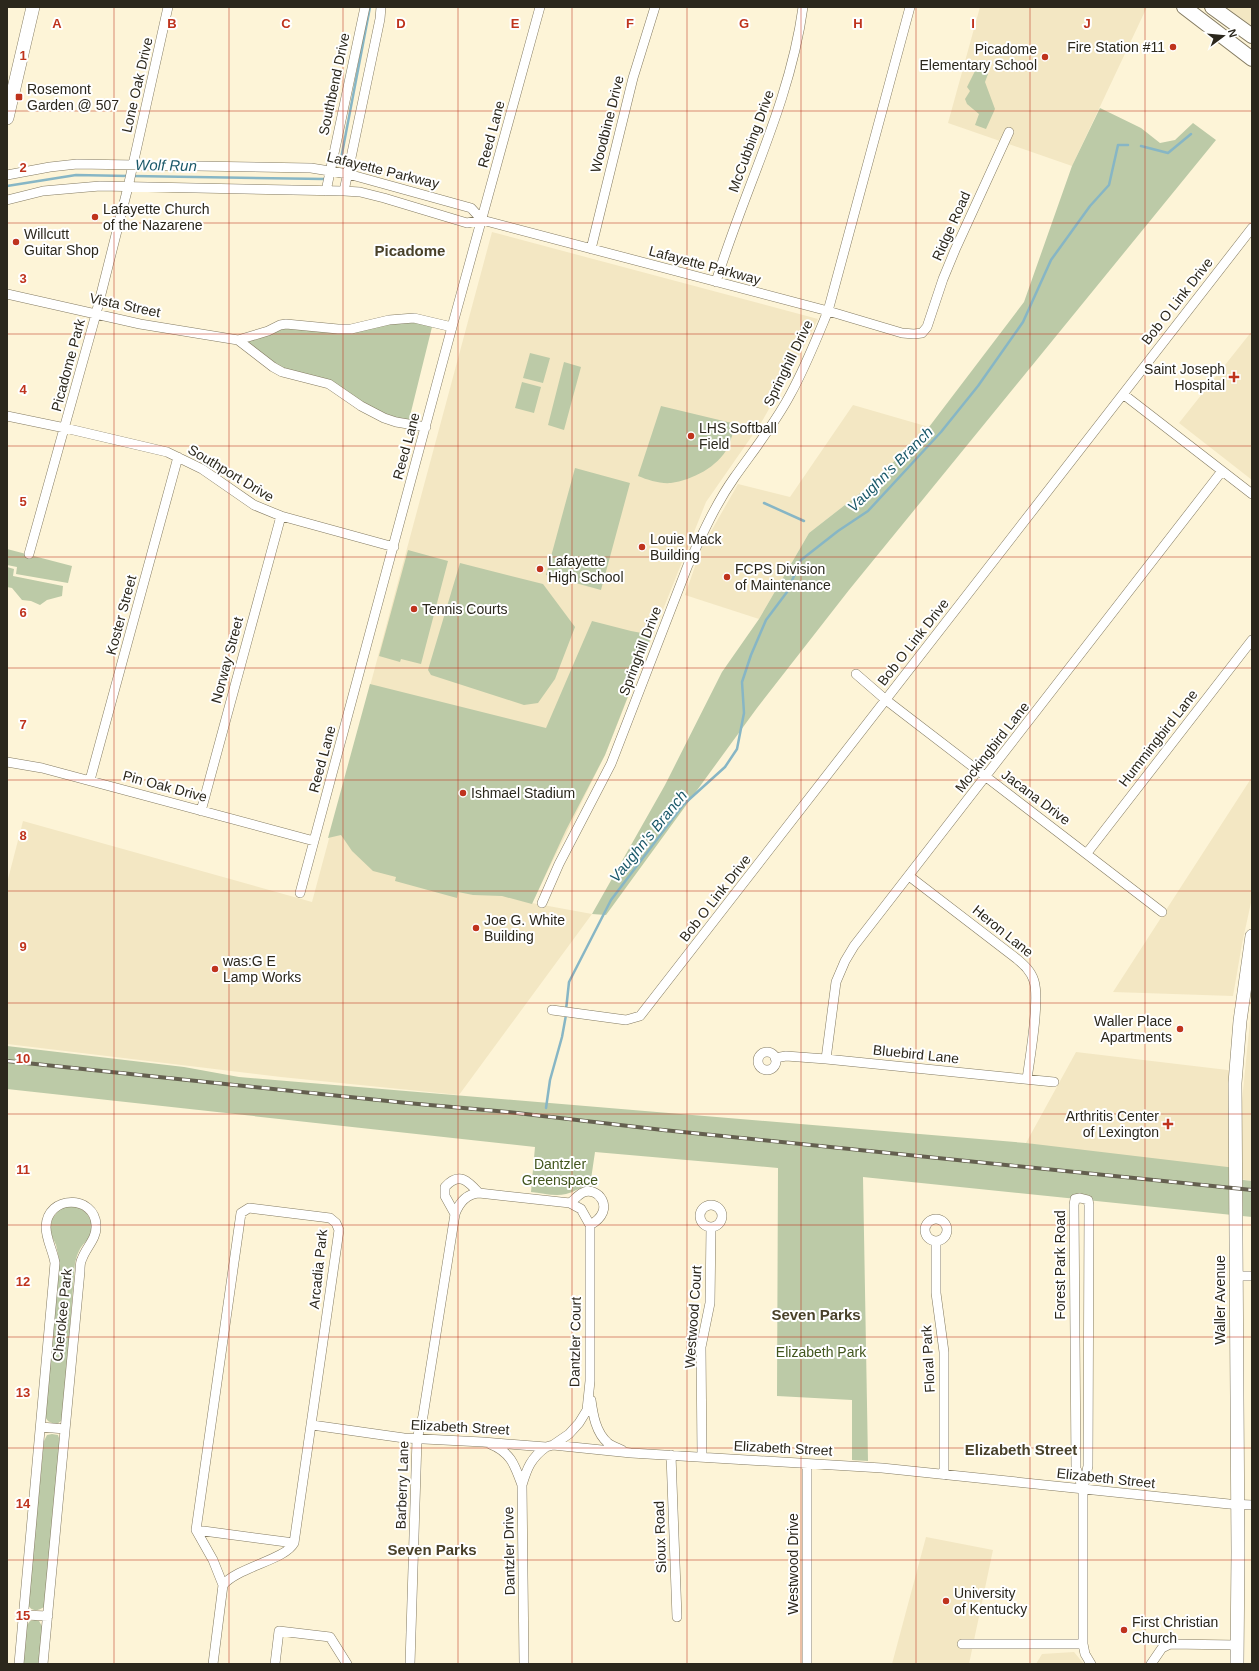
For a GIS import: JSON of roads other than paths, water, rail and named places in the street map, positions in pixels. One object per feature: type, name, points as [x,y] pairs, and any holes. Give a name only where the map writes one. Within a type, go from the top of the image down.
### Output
[{"type":"main road","points":[[7,118],[33,7]]},
{"type":"main road","points":[[1184,7],[1252,59]]},
{"type":"main road","points":[[1212,7],[1252,36]]},
{"type":"main road","name":"Waller Avenue","points":[[1237,1664],[1238,1505],[1235,1080],[1240,1021],[1252,936]]},
{"type":"street","name":"Lone Oak Drive","points":[[129,185],[168,7]]},
{"type":"street","name":"Southbend Drive","points":[[326,191],[365,7]]},
{"type":"street","points":[[344,191],[380,19],[381,7]]},
{"type":"street","name":"Reed Lane","points":[[300,893],[452,327],[540,7]]},
{"type":"street","name":"Woodbine Drive","points":[[590,249],[633,78],[655,7]]},
{"type":"street","name":"McCubbing Drive","points":[[716,282],[734,226],[781,104],[800,28],[803,7]]},
{"type":"street","name":"Springhill Drive","points":[[542,903],[559,864],[611,764],[688,565],[703,532],[729,486],[766,434],[790,396],[818,337],[828,311],[910,7]]},
{"type":"street","name":"Ridge Road","points":[[922,333],[927,327],[943,279],[955,250],[1009,132]]},
{"type":"street","name":"Lafayette Parkway","points":[[7,175],[50,167],[77,164],[311,168],[348,174],[471,208],[482,220]]},
{"type":"street","name":"Lafayette Parkway","points":[[7,200],[61,188],[129,185],[360,192],[467,223],[482,220],[828,311],[902,333],[922,333]]},
{"type":"street","name":"Picadome Park","points":[[29,554],[96,314],[129,185]]},
{"type":"street","name":"Bob O Link Drive","points":[[552,1010],[626,1020],[640,1016],[1252,228]]},
{"type":"street","name":"Vista Street","points":[[7,294],[140,324],[238,340]]},
{"type":"street","points":[[238,340],[286,324],[338,330],[351,329],[389,320],[414,318],[452,327]]},
{"type":"street","points":[[238,340],[260,355],[273,367],[282,372],[329,384],[362,406],[384,418],[396,422],[426,427]]},
{"type":"street","points":[[1123,394],[1252,494]]},
{"type":"street","name":"Southport Drive","points":[[7,416],[153,448],[202,468],[254,505],[281,516],[394,547]]},
{"type":"street","name":"Koster Street","points":[[90,780],[178,457]]},
{"type":"street","name":"Mockingbird Lane","points":[[826,1059],[834,990],[838,974],[854,946],[1222,471]]},
{"type":"street","name":"Norway Street","points":[[201,811],[281,516]]},
{"type":"street","name":"Hummingbird Lane","points":[[1087,853],[1252,640]]},
{"type":"street","name":"Jacana Drive","points":[[856,674],[886,700],[987,776],[1162,912]]},
{"type":"street","name":"Pin Oak Drive","points":[[7,762],[42,768],[90,780],[314,841]]},
{"type":"street","name":"Heron Lane","points":[[909,876],[1017,959],[1031,974],[1034,981],[1036,995],[1027,1079]]},
{"type":"street","name":"Bluebird Lane","points":[[776,1058],[786,1056],[826,1059],[1054,1082]]},
{"type":"street","points":[[455,1214],[445,1196],[445,1187],[450,1181],[460,1178],[468,1181],[479,1193],[570,1203],[580,1209],[590,1224],[600,1218],[604,1213],[604,1205],[600,1197],[594,1192],[588,1191],[582,1193],[570,1203]]},
{"type":"street","name":"Barberry Lane","points":[[410,1664],[417,1439],[423,1416],[455,1214],[464,1199],[473,1194],[479,1193]]},
{"type":"street","name":"Forest Park Road","points":[[1083,1489],[1076,1468],[1074,1204],[1075,1199],[1080,1198],[1088,1200],[1090,1205],[1088,1466],[1083,1489],[1083,1644],[1085,1654],[1090,1664]]},
{"type":"street","name":"Cherokee Park","points":[[19,1664],[55,1263],[46,1226],[49,1215],[55,1207],[64,1202],[74,1202],[83,1205],[91,1213],[96,1224],[95,1236],[81,1260],[43,1664]]},
{"type":"street","name":"Arcadia Park","points":[[196,1530],[240,1216],[246,1208],[330,1218],[338,1226],[339,1230],[294,1542]]},
{"type":"street","name":"Dantzler Court","points":[[549,1446],[569,1434],[579,1423],[586,1410],[590,1381],[590,1224]]},
{"type":"street","name":"Westwood Court","points":[[702,1457],[702,1347],[710,1303],[711,1227]]},
{"type":"street","name":"Floral Park","points":[[936,1242],[936,1293],[944,1352],[944,1475]]},
{"type":"street","points":[[1236,1276],[1252,1276]]},
{"type":"street","points":[[1075,1337],[1088,1337]]},
{"type":"street","points":[[590,1381],[593,1416],[599,1431],[608,1443],[626,1452]]},
{"type":"street","name":"Elizabeth Street","points":[[312,1425],[417,1439],[549,1446],[882,1468],[1238,1505],[1252,1505]]},
{"type":"street","points":[[41,1427],[65,1429]]},
{"type":"street","points":[[483,1442],[500,1448],[510,1456],[522,1485]]},
{"type":"street","name":"Dantzler Drive","points":[[524,1664],[522,1485],[528,1466],[539,1452],[549,1446]]},
{"type":"street","name":"Sioux Road","points":[[671,1455],[677,1617]]},
{"type":"street","name":"Westwood Drive","points":[[807,1464],[807,1664]]},
{"type":"street","points":[[196,1530],[294,1542],[292,1546],[282,1553],[235,1575],[223,1585]]},
{"type":"street","points":[[196,1530],[215,1565],[223,1585],[213,1664]]},
{"type":"street","points":[[24,1615],[48,1616]]},
{"type":"street","points":[[275,1664],[279,1631],[330,1637],[347,1664]]},
{"type":"street","points":[[962,1644],[1083,1644]]},
{"type":"street","points":[[1151,1664],[1162,1648],[1170,1644],[1237,1645]]},
{"type":"waterway","name":"Wolf Run","points":[[340,164],[370,7]]},
{"type":"waterway","name":"Vaughn's Branch","points":[[1141,146],[1168,153],[1191,134]]},
{"type":"waterway","name":"Vaughn's Branch","points":[[566,1010],[569,982],[611,900],[683,805],[725,767],[737,749],[744,713],[742,682],[751,655],[766,620],[787,592],[801,560],[838,531],[868,511],[941,432],[978,386],[1023,322],[1051,260],[1090,206],[1109,185],[1118,145],[1128,145]]},
{"type":"waterway","name":"Wolf Run","points":[[7,186],[76,175],[128,176]]},
{"type":"waterway","name":"Wolf Run","points":[[133,176],[325,179]]},
{"type":"waterway","points":[[764,503],[804,521]]},
{"type":"waterway","name":"Vaughn's Branch","points":[[546,1108],[550,1080],[562,1037],[566,1015]]},
{"type":"railway","points":[[7,1061],[1252,1190]]},
{"type":"place","name":"Fire Station #11","points":[[1173,47]]},
{"type":"place","name":"Picadome Elementary School","points":[[1045,57]]},
{"type":"place","name":"Rosemont Garden @ 507","points":[[19,97]]},
{"type":"place","name":"Lafayette Church of the Nazarene","points":[[95,217]]},
{"type":"place","name":"Willcutt Guitar Shop","points":[[16,242]]},
{"type":"place","name":"Saint Joseph Hospital","points":[[1234,377]]},
{"type":"place","name":"LHS Softball Field","points":[[691,436]]},
{"type":"place","name":"Louie Mack Building","points":[[642,547]]},
{"type":"place","name":"Lafayette High School","points":[[540,569]]},
{"type":"place","name":"FCPS Division of Maintenance","points":[[727,577]]},
{"type":"place","name":"Tennis Courts","points":[[414,609]]},
{"type":"place","name":"Ishmael Stadium","points":[[463,793]]},
{"type":"place","name":"Joe G. White Building","points":[[476,928]]},
{"type":"place","name":"was:G E Lamp Works","points":[[215,969]]},
{"type":"place","name":"Waller Place Apartments","points":[[1180,1029]]},
{"type":"place","name":"Arthritis Center of Lexington","points":[[1168,1124]]},
{"type":"place","name":"University of Kentucky","points":[[946,1601]]},
{"type":"place","name":"First Christian Church","points":[[1124,1630]]},
{"type":"district","name":"Picadome","points":[[410,250]]},
{"type":"district","name":"Seven Parks","points":[[816,1314]]},
{"type":"district","name":"Elizabeth Street","points":[[1021,1449]]},
{"type":"district","name":"Seven Parks","points":[[432,1549]]},
{"type":"park label","name":"Dantzler Greenspace","points":[[560,1172]]},
{"type":"park label","name":"Elizabeth Park","points":[[821,1352]]}]
